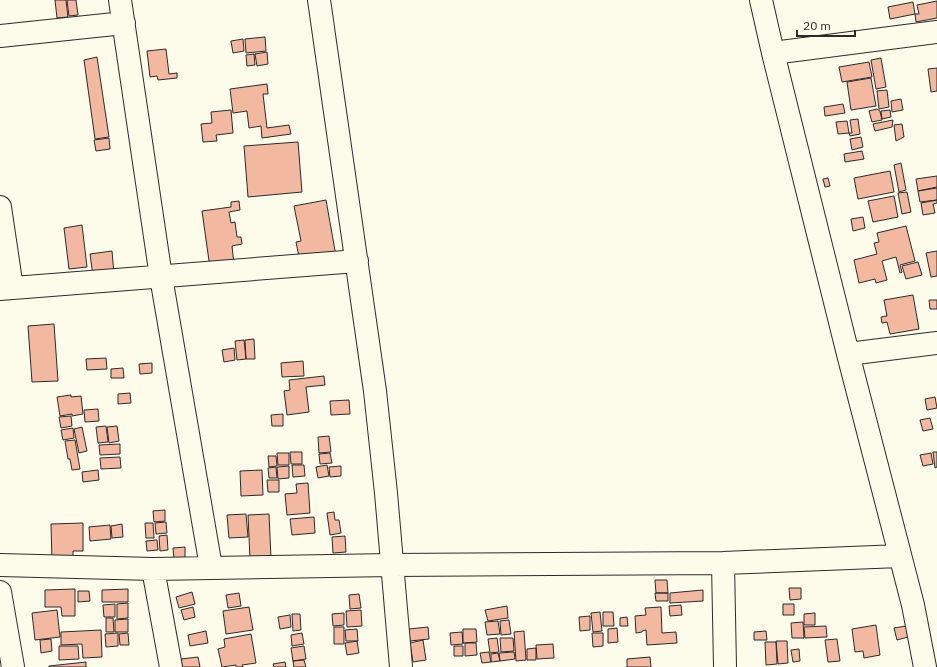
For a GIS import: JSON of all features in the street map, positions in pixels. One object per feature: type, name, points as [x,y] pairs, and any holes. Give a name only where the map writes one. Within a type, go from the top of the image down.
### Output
[{"type":"street","points":[[120,0],[161,276],[212,567]]},
{"type":"street","points":[[319,0],[376,391],[401,667]]},
{"type":"street","points":[[761,0],[848,354],[914,605],[925,667]]},
{"type":"street","points":[[0,36],[124,23]]},
{"type":"street","points":[[773,53],[937,32]]},
{"type":"street","points":[[0,207],[6,288],[357,261]]},
{"type":"street","points":[[848,354],[937,343]]},
{"type":"street","points":[[0,565],[154,569],[392,565],[723,563],[900,556]]},
{"type":"street","points":[[723,563],[725,667]]},
{"type":"street","points":[[154,569],[171,667]]},
{"type":"street","points":[[0,592],[13,667]]},
{"type":"building","points":[[55,0],[66,0],[68,17],[57,18]]},
{"type":"building","points":[[67,0],[76,0],[78,15],[69,16]]},
{"type":"building","points":[[937,1],[937,18],[916,22],[915,14],[919,14],[917,5]]},
{"type":"building","points":[[913,2],[915,14],[890,19],[888,7]]},
{"type":"building","points":[[265,37],[266,51],[246,53],[245,39]]},
{"type":"building","points":[[243,39],[244,51],[233,53],[231,41]]},
{"type":"building","points":[[166,49],[169,74],[177,73],[177,78],[158,80],[157,76],[150,77],[147,51]]},
{"type":"building","points":[[267,52],[268,64],[257,66],[255,54]]},
{"type":"building","points":[[254,54],[255,65],[247,66],[246,55]]},
{"type":"building","points":[[97,57],[109,137],[95,139],[84,60]]},
{"type":"building","points":[[881,58],[886,87],[876,89],[871,60]]},
{"type":"building","points":[[869,62],[872,77],[842,82],[839,67]]},
{"type":"building","points":[[937,68],[937,91],[931,92],[928,69]]},
{"type":"building","points":[[871,78],[876,106],[851,110],[847,82]]},
{"type":"building","points":[[267,84],[268,94],[263,94],[267,128],[289,125],[291,134],[262,138],[261,126],[249,128],[247,111],[233,113],[230,89]]},
{"type":"building","points":[[887,90],[889,107],[879,109],[877,91]]},
{"type":"building","points":[[901,99],[903,110],[892,112],[891,101]]},
{"type":"building","points":[[843,104],[845,113],[825,116],[824,107]]},
{"type":"building","points":[[877,109],[880,111],[882,120],[872,122],[869,111]]},
{"type":"building","points":[[231,110],[233,133],[216,135],[217,141],[203,142],[201,124],[212,123],[211,112]]},
{"type":"building","points":[[890,110],[891,117],[882,119],[881,111]]},
{"type":"building","points":[[858,119],[860,134],[850,136],[849,133],[852,133],[850,120]]},
{"type":"building","points":[[893,120],[892,127],[875,131],[873,124]]},
{"type":"building","points":[[847,121],[849,133],[838,134],[836,122]]},
{"type":"building","points":[[902,124],[904,137],[896,141],[894,125]]},
{"type":"building","points":[[861,137],[863,147],[852,150],[850,139]]},
{"type":"building","points":[[109,138],[110,149],[96,151],[94,140]]},
{"type":"building","points":[[298,142],[302,192],[248,197],[244,146]]},
{"type":"building","points":[[862,151],[864,159],[845,162],[844,154]]},
{"type":"building","points":[[901,163],[906,190],[899,192],[894,165]]},
{"type":"building","points":[[890,171],[894,192],[858,199],[854,178]]},
{"type":"building","points":[[937,176],[937,187],[918,191],[916,179]]},
{"type":"building","points":[[828,178],[830,186],[825,187],[823,179]]},
{"type":"building","points":[[937,188],[937,200],[920,202],[918,191]]},
{"type":"building","points":[[907,192],[911,212],[902,214],[898,193]]},
{"type":"building","points":[[894,196],[898,217],[873,222],[868,201]]},
{"type":"building","points":[[326,200],[336,256],[299,257],[296,242],[301,241],[294,206]]},
{"type":"building","points":[[937,200],[937,203],[933,204],[935,213],[923,215],[921,203]]},
{"type":"building","points":[[239,201],[240,210],[229,212],[231,223],[235,222],[237,237],[241,237],[242,244],[232,246],[234,264],[210,268],[202,211],[231,207],[231,202]]},
{"type":"building","points":[[863,217],[865,228],[853,231],[851,219]]},
{"type":"building","points":[[82,225],[87,267],[69,269],[64,228]]},
{"type":"building","points":[[906,226],[915,261],[900,265],[902,272],[900,273],[896,257],[882,261],[887,280],[876,283],[875,279],[859,283],[854,260],[877,254],[874,243],[879,242],[877,233]]},
{"type":"building","points":[[112,251],[114,274],[93,276],[90,254]]},
{"type":"building","points":[[937,251],[937,276],[931,277],[926,253]]},
{"type":"building","points":[[918,262],[922,275],[906,279],[902,266]]},
{"type":"building","points":[[913,295],[919,329],[890,334],[887,322],[882,323],[881,317],[887,316],[884,300]]},
{"type":"building","points":[[929,300],[937,300],[937,309],[930,309]]},
{"type":"building","points":[[54,324],[58,381],[32,382],[28,326]]},
{"type":"building","points":[[254,339],[255,359],[246,359],[245,340]]},
{"type":"building","points":[[244,340],[246,359],[237,360],[235,341]]},
{"type":"building","points":[[234,348],[235,360],[224,362],[222,350]]},
{"type":"building","points":[[106,358],[107,369],[87,370],[86,359]]},
{"type":"building","points":[[303,361],[304,376],[282,377],[281,363]]},
{"type":"building","points":[[152,363],[152,373],[140,374],[139,364]]},
{"type":"building","points":[[123,368],[124,378],[111,378],[111,369]]},
{"type":"building","points":[[324,376],[325,385],[306,387],[309,412],[287,415],[284,391],[290,390],[289,380]]},
{"type":"building","points":[[130,393],[131,403],[118,404],[118,394]]},
{"type":"building","points":[[71,395],[71,397],[81,396],[83,414],[60,416],[57,397]]},
{"type":"building","points":[[935,397],[937,408],[927,410],[925,399]]},
{"type":"building","points":[[349,400],[350,414],[331,415],[330,401]]},
{"type":"building","points":[[98,409],[99,421],[85,422],[84,410]]},
{"type":"building","points":[[283,414],[283,426],[272,426],[271,415]]},
{"type":"building","points":[[71,416],[72,426],[61,428],[59,417]]},
{"type":"building","points":[[930,418],[933,429],[923,431],[920,420]]},
{"type":"building","points":[[106,426],[108,442],[98,443],[96,427]]},
{"type":"building","points":[[117,426],[119,441],[109,443],[107,427]]},
{"type":"building","points":[[82,427],[87,451],[79,453],[74,429]]},
{"type":"building","points":[[73,428],[74,438],[63,440],[61,430]]},
{"type":"building","points":[[329,436],[331,452],[319,453],[318,437]]},
{"type":"building","points":[[75,440],[80,469],[72,470],[70,459],[68,459],[65,441]]},
{"type":"building","points":[[120,444],[120,454],[100,455],[99,445]]},
{"type":"building","points":[[290,452],[302,452],[302,464],[291,464]]},
{"type":"building","points":[[933,452],[937,452],[937,467],[935,468]]},
{"type":"building","points":[[277,453],[289,453],[289,465],[278,465]]},
{"type":"building","points":[[330,453],[332,463],[320,464],[319,454]]},
{"type":"building","points":[[931,453],[933,464],[923,466],[920,455]]},
{"type":"building","points":[[268,456],[276,456],[277,466],[269,467]]},
{"type":"building","points":[[120,457],[121,468],[101,469],[100,458]]},
{"type":"building","points":[[292,465],[304,465],[305,476],[293,477]]},
{"type":"building","points":[[327,465],[329,476],[318,478],[316,467]]},
{"type":"building","points":[[289,466],[289,478],[278,479],[277,467]]},
{"type":"building","points":[[341,466],[341,476],[330,477],[329,467]]},
{"type":"building","points":[[276,467],[277,478],[269,478],[268,468]]},
{"type":"building","points":[[98,470],[99,480],[83,482],[82,472]]},
{"type":"building","points":[[262,470],[263,495],[241,496],[240,471]]},
{"type":"building","points":[[267,480],[279,480],[279,492],[268,492]]},
{"type":"building","points":[[308,483],[310,513],[287,515],[285,494],[297,493],[296,484]]},
{"type":"building","points":[[165,510],[165,521],[154,522],[153,511]]},
{"type":"building","points":[[334,512],[335,520],[339,520],[341,533],[330,535],[327,513]]},
{"type":"building","points":[[246,514],[248,537],[229,538],[227,515]]},
{"type":"building","points":[[269,514],[271,558],[250,559],[248,515]]},
{"type":"building","points":[[314,517],[315,533],[292,535],[290,519]]},
{"type":"building","points":[[166,522],[167,533],[156,534],[155,523]]},
{"type":"building","points":[[83,523],[83,551],[73,551],[73,563],[52,563],[51,524]]},
{"type":"building","points":[[145,523],[153,523],[154,538],[146,538]]},
{"type":"building","points":[[122,524],[123,537],[112,538],[111,526]]},
{"type":"building","points":[[110,525],[111,539],[90,541],[89,527]]},
{"type":"building","points":[[167,535],[168,550],[160,551],[159,536]]},
{"type":"building","points":[[345,536],[346,552],[333,553],[332,537]]},
{"type":"building","points":[[157,540],[158,550],[147,551],[146,541]]},
{"type":"building","points":[[185,547],[185,558],[174,559],[173,548]]},
{"type":"building","points":[[655,580],[667,580],[668,593],[656,593]]},
{"type":"building","points":[[789,588],[801,588],[801,599],[790,600]]},
{"type":"building","points":[[75,589],[75,616],[62,616],[61,607],[45,607],[45,590]]},
{"type":"building","points":[[128,589],[128,602],[102,602],[102,590]]},
{"type":"building","points":[[703,590],[703,601],[670,603],[670,593]]},
{"type":"building","points":[[78,591],[89,591],[90,601],[78,602]]},
{"type":"building","points":[[192,592],[195,604],[179,608],[176,597]]},
{"type":"building","points":[[239,593],[241,606],[228,608],[226,595]]},
{"type":"building","points":[[655,593],[668,593],[668,601],[656,601]]},
{"type":"building","points":[[359,594],[361,608],[350,609],[349,595]]},
{"type":"building","points":[[128,603],[128,618],[117,619],[117,604]]},
{"type":"building","points":[[115,604],[115,617],[104,617],[103,605]]},
{"type":"building","points":[[783,604],[794,604],[794,615],[783,615]]},
{"type":"building","points":[[681,605],[682,615],[670,616],[669,606]]},
{"type":"building","points":[[507,606],[508,618],[488,621],[485,610]]},
{"type":"building","points":[[193,607],[195,617],[184,620],[181,610]]},
{"type":"building","points":[[249,607],[253,630],[226,634],[223,611]]},
{"type":"building","points":[[661,607],[662,633],[676,632],[677,643],[647,645],[646,630],[636,633],[635,616],[646,615],[645,608]]},
{"type":"building","points":[[57,610],[60,637],[35,640],[32,613]]},
{"type":"building","points":[[361,610],[362,626],[347,627],[346,611]]},
{"type":"building","points":[[600,612],[602,631],[593,632],[591,613]]},
{"type":"building","points":[[603,612],[613,612],[614,626],[603,626]]},
{"type":"building","points":[[344,613],[344,625],[333,626],[332,614]]},
{"type":"building","points":[[815,613],[815,625],[804,625],[804,614]]},
{"type":"building","points":[[292,614],[300,614],[301,630],[293,631]]},
{"type":"building","points":[[290,615],[291,627],[280,629],[278,617]]},
{"type":"building","points":[[590,616],[590,630],[580,631],[579,617]]},
{"type":"building","points":[[627,617],[628,626],[620,626],[620,618]]},
{"type":"building","points":[[106,618],[113,618],[114,632],[106,632]]},
{"type":"building","points":[[128,619],[128,632],[115,632],[115,620]]},
{"type":"building","points":[[509,620],[511,634],[501,635],[500,621]]},
{"type":"building","points":[[498,621],[500,634],[487,635],[485,622]]},
{"type":"building","points":[[803,622],[804,638],[792,638],[791,623]]},
{"type":"building","points":[[876,625],[880,655],[864,658],[863,651],[855,652],[852,629]]},
{"type":"building","points":[[826,626],[827,637],[805,638],[804,627]]},
{"type":"building","points":[[906,626],[908,637],[897,640],[894,628]]},
{"type":"building","points":[[334,627],[344,627],[344,644],[334,644]]},
{"type":"building","points":[[428,627],[429,639],[410,641],[409,629]]},
{"type":"building","points":[[617,628],[618,642],[608,643],[608,629]]},
{"type":"building","points":[[357,629],[358,641],[346,641],[345,630]]},
{"type":"building","points":[[463,629],[476,629],[477,642],[463,643]]},
{"type":"building","points":[[101,630],[102,657],[83,658],[82,644],[61,645],[61,632]]},
{"type":"building","points":[[206,631],[208,643],[190,646],[188,635]]},
{"type":"building","points":[[524,631],[526,660],[516,661],[514,632]]},
{"type":"building","points":[[766,631],[767,640],[754,640],[754,632]]},
{"type":"building","points":[[462,632],[463,644],[451,645],[450,633]]},
{"type":"building","points":[[118,633],[118,646],[106,647],[105,634]]},
{"type":"building","points":[[128,633],[129,645],[120,645],[119,634]]},
{"type":"building","points":[[302,633],[304,644],[292,646],[291,635]]},
{"type":"building","points":[[592,633],[603,633],[603,646],[593,647]]},
{"type":"building","points":[[251,634],[256,663],[242,665],[243,667],[236,667],[236,665],[222,667],[218,649],[225,647],[224,639]]},
{"type":"building","points":[[497,638],[499,652],[490,653],[488,639]]},
{"type":"building","points":[[500,638],[513,638],[514,651],[501,652]]},
{"type":"building","points":[[51,639],[52,651],[41,653],[40,640]]},
{"type":"building","points":[[837,639],[840,661],[828,662],[825,640]]},
{"type":"building","points":[[423,640],[426,660],[413,662],[410,643]]},
{"type":"building","points":[[357,641],[359,653],[347,655],[345,643]]},
{"type":"building","points":[[776,641],[787,641],[788,663],[778,664]]},
{"type":"building","points":[[765,642],[776,642],[777,664],[766,665]]},
{"type":"building","points":[[465,643],[476,643],[477,655],[465,656]]},
{"type":"building","points":[[553,644],[554,658],[537,659],[536,645]]},
{"type":"building","points":[[59,646],[78,646],[79,659],[59,660]]},
{"type":"building","points":[[304,646],[306,659],[293,661],[291,648]]},
{"type":"building","points":[[454,646],[463,646],[463,656],[454,656]]},
{"type":"building","points":[[536,648],[536,660],[527,660],[527,649]]},
{"type":"building","points":[[799,649],[800,661],[793,662],[791,650]]},
{"type":"building","points":[[489,652],[491,662],[482,663],[480,653]]},
{"type":"building","points":[[514,652],[515,659],[500,661],[499,653]]},
{"type":"building","points":[[498,653],[500,661],[491,662],[491,654]]},
{"type":"building","points":[[198,657],[200,667],[182,667],[181,659]]},
{"type":"building","points":[[650,657],[651,667],[627,667],[627,659]]},
{"type":"building","points":[[304,660],[306,667],[294,667],[293,661]]},
{"type":"building","points":[[86,662],[86,667],[49,667],[49,666]]},
{"type":"building","points":[[285,662],[286,667],[274,667],[273,664]]}]
